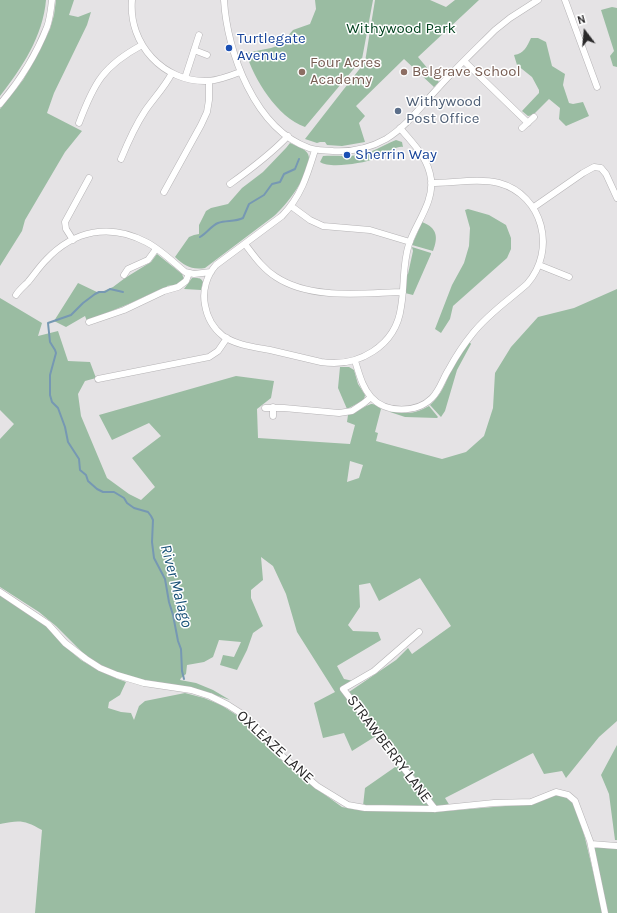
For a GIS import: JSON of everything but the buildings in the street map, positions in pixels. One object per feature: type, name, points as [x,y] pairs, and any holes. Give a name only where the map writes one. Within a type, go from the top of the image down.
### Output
[{"type":"street","points":[[0,104],[30,62],[47,26],[52,0]]},
{"type":"street","points":[[132,0],[132,19],[142,45],[155,62],[172,73],[194,80],[209,81],[228,77],[240,72]]},
{"type":"street","points":[[224,0],[229,33],[240,72],[255,99],[278,129],[308,148],[315,150],[347,151],[375,144],[387,138],[400,128],[464,61],[500,26],[538,0]]},
{"type":"street","points":[[565,0],[597,87]]},
{"type":"street","points":[[185,78],[199,35]]},
{"type":"street","points":[[79,123],[90,95],[100,78],[114,62],[142,45]]},
{"type":"street","points":[[194,50],[207,55]]},
{"type":"street","points":[[464,61],[528,123]]},
{"type":"street","points":[[121,159],[127,142],[146,110],[160,93],[172,73]]},
{"type":"street","points":[[164,192],[207,112],[209,100],[209,81]]},
{"type":"street","points":[[522,128],[534,117]]},
{"type":"street","points":[[315,150],[302,189],[291,206],[282,216],[216,265],[211,272],[204,289],[205,306],[212,324],[220,333],[227,338],[246,345],[331,363],[355,361],[366,357],[379,348],[394,330],[400,316],[403,272],[410,242],[429,200],[432,183],[424,157],[400,128]]},
{"type":"street","points":[[230,184],[273,152],[288,136]]},
{"type":"street","points":[[121,139],[127,142]]},
{"type":"street","points":[[534,207],[594,167],[601,168],[606,174],[617,198]]},
{"type":"street","points":[[72,240],[66,229],[65,222],[89,178]]},
{"type":"street","points":[[355,361],[364,388],[371,397],[381,405],[400,410],[416,407],[427,402],[437,392],[452,364],[473,332],[492,312],[527,284],[540,265],[543,252],[543,234],[540,220],[534,207],[520,192],[490,181],[432,183]]},
{"type":"street","points":[[291,206],[310,220],[323,226],[370,230],[410,242]]},
{"type":"street","points":[[16,295],[47,259],[72,240],[96,231],[113,231],[144,241],[156,248],[186,272],[211,272]]},
{"type":"street","points":[[245,244],[260,264],[269,272],[281,281],[297,288],[324,293],[402,292]]},
{"type":"street","points":[[124,275],[130,268],[148,260],[156,248]]},
{"type":"street","points":[[540,265],[569,277]]},
{"type":"street","points":[[89,322],[124,310],[164,291],[178,287],[186,281],[189,273]]},
{"type":"street","points":[[104,385],[101,378],[209,357],[218,351],[227,338]]},
{"type":"street","points":[[264,408],[339,413],[352,411],[371,397]]},
{"type":"street","points":[[273,408],[273,416]]},
{"type":"street","name":"OXLEAZE LANE","points":[[0,592],[48,624],[65,643],[100,668],[144,683],[190,690],[210,696],[228,705],[242,714],[256,727],[275,750],[317,786],[348,805],[365,808],[435,809],[494,803],[531,802],[556,792],[568,795],[575,801],[591,844],[605,913]]},
{"type":"street","name":"STRAWBERRY LANE","points":[[419,632],[374,670],[343,689],[435,809]]},
{"type":"street","points":[[591,844],[617,846]]},
{"type":"green space","points":[[0,0],[46,0],[41,26],[36,39],[23,63],[0,96]]},
{"type":"green space","points":[[56,0],[74,0],[69,15],[78,17],[91,12],[87,25],[54,93],[47,113],[82,131],[65,152],[25,220],[22,231],[0,266],[0,109],[23,80],[34,61],[50,29]]},
{"type":"green space","name":"Four Acres Academy","points":[[315,0],[373,0],[362,59],[305,127],[285,115],[268,96],[255,74],[246,53],[280,45],[293,30],[310,24],[316,9]]},
{"type":"green space","name":"Withywood Park","points":[[375,0],[430,0],[446,7],[455,0],[479,0],[418,57],[439,82],[434,87],[404,59],[356,106],[365,116],[359,123],[365,142],[342,146],[327,145],[325,142],[317,143],[305,139],[365,62]]},
{"type":"green space","points":[[612,7],[617,8],[617,67],[613,66],[610,56],[614,51],[601,10]]},
{"type":"green space","points":[[531,38],[538,38],[546,42],[552,66],[565,74],[563,85],[569,103],[573,104],[583,102],[589,116],[566,126],[559,119],[560,108],[549,99],[533,115],[528,116],[522,111],[539,93],[539,90],[532,77],[517,65],[514,55],[523,51]]},
{"type":"green space","points":[[396,140],[402,142],[403,147],[393,149],[370,161],[339,165],[331,165],[320,162],[323,156],[349,156],[363,154]]},
{"type":"green space","points":[[290,143],[305,150],[308,154],[309,161],[307,169],[298,187],[285,205],[274,216],[205,268],[188,267],[175,257],[189,237],[199,234],[199,225],[206,211],[211,208],[228,204],[242,188],[263,172]]},
{"type":"green space","points":[[468,209],[489,215],[506,225],[511,238],[511,249],[507,258],[453,306],[450,319],[441,333],[435,329],[452,285],[464,263],[469,246],[470,228],[465,210]]},
{"type":"green space","points":[[422,222],[434,230],[436,242],[433,251],[412,245]]},
{"type":"green space","points":[[412,247],[431,253],[413,295],[405,293],[405,276],[408,274],[413,251]]},
{"type":"green space","points":[[157,254],[182,274],[184,279],[174,286],[167,286],[166,289],[159,290],[87,321],[85,316],[66,327],[54,321],[78,283],[99,293],[113,287],[151,262]]},
{"type":"green space","points":[[192,278],[199,278],[202,280],[201,290],[184,289]]},
{"type":"green space","points":[[617,289],[617,721],[599,737],[566,778],[562,771],[544,774],[533,753],[445,798],[450,806],[437,807],[391,744],[349,692],[396,660],[408,648],[412,654],[451,626],[420,578],[379,601],[370,583],[359,585],[360,607],[348,625],[353,631],[378,632],[381,640],[337,666],[344,679],[353,681],[341,688],[376,736],[352,751],[344,733],[323,738],[314,703],[335,692],[297,632],[286,594],[273,566],[261,557],[263,580],[251,590],[251,598],[263,626],[253,633],[247,650],[237,670],[220,665],[223,655],[234,657],[241,642],[219,640],[213,657],[204,662],[187,665],[186,674],[180,680],[196,683],[213,690],[230,700],[196,689],[143,680],[104,668],[86,656],[56,626],[39,612],[0,587],[0,439],[14,424],[0,410],[0,298],[42,323],[38,336],[58,331],[68,361],[90,362],[96,378],[85,381],[78,394],[81,416],[107,478],[129,494],[141,500],[155,487],[132,458],[161,436],[149,423],[112,440],[99,415],[236,376],[274,381],[271,398],[257,409],[258,438],[350,444],[355,425],[347,422],[348,415],[373,404],[381,409],[375,432],[378,433],[376,441],[442,459],[466,452],[484,436],[493,408],[495,373],[511,347],[538,317],[574,308]],"holes":[[[350,461],[363,465],[359,478],[347,482]]]},
{"type":"green space","points":[[469,341],[471,344],[457,370],[445,411],[441,417],[430,405],[439,395],[459,356]]},
{"type":"green space","points":[[340,367],[349,367],[354,370],[358,384],[365,395],[364,400],[347,409],[338,388]]},
{"type":"green space","points":[[429,406],[438,417],[437,418],[405,417],[390,412],[414,412]]},
{"type":"green space","points":[[0,595],[46,625],[62,644],[81,660],[96,669],[126,682],[120,695],[109,702],[108,708],[131,713],[134,720],[139,706],[145,701],[185,693],[204,698],[221,705],[238,716],[253,729],[273,753],[317,789],[342,807],[358,810],[434,812],[517,805],[562,794],[574,802],[585,838],[603,913],[35,913],[42,830],[31,824],[22,822],[0,824]]},
{"type":"green space","points":[[617,745],[617,840],[615,840],[609,794],[601,775]]},
{"type":"green space","points":[[398,765],[431,807],[363,806],[365,788]]},
{"type":"green space","points":[[594,847],[617,849],[617,913],[608,913]]},
{"type":"waterway","name":"River Malago","points":[[200,237],[218,223],[243,218],[249,204],[264,195],[272,184],[280,182],[284,174],[295,169],[299,159]]},
{"type":"waterway","name":"River Malago","points":[[123,292],[110,289],[105,292],[99,292],[83,303],[71,315],[48,323],[50,342],[56,353],[50,375],[50,395],[52,402],[58,408],[65,427],[68,442],[79,459],[80,470],[86,475],[88,481],[97,489],[103,492],[114,492],[124,498],[127,503],[134,508],[148,512],[153,520],[152,542],[154,558],[165,579],[169,602],[181,649],[184,679]]},
{"type":"place","name":"Turtlegate Avenue","points":[[229,48]]},
{"type":"place","name":"Four Acres Academy","points":[[302,72]]},
{"type":"place","name":"Belgrave School","points":[[404,72]]},
{"type":"place","name":"Withywood Post Office","points":[[398,111]]},
{"type":"place","name":"Sherrin Way","points":[[347,155]]}]
